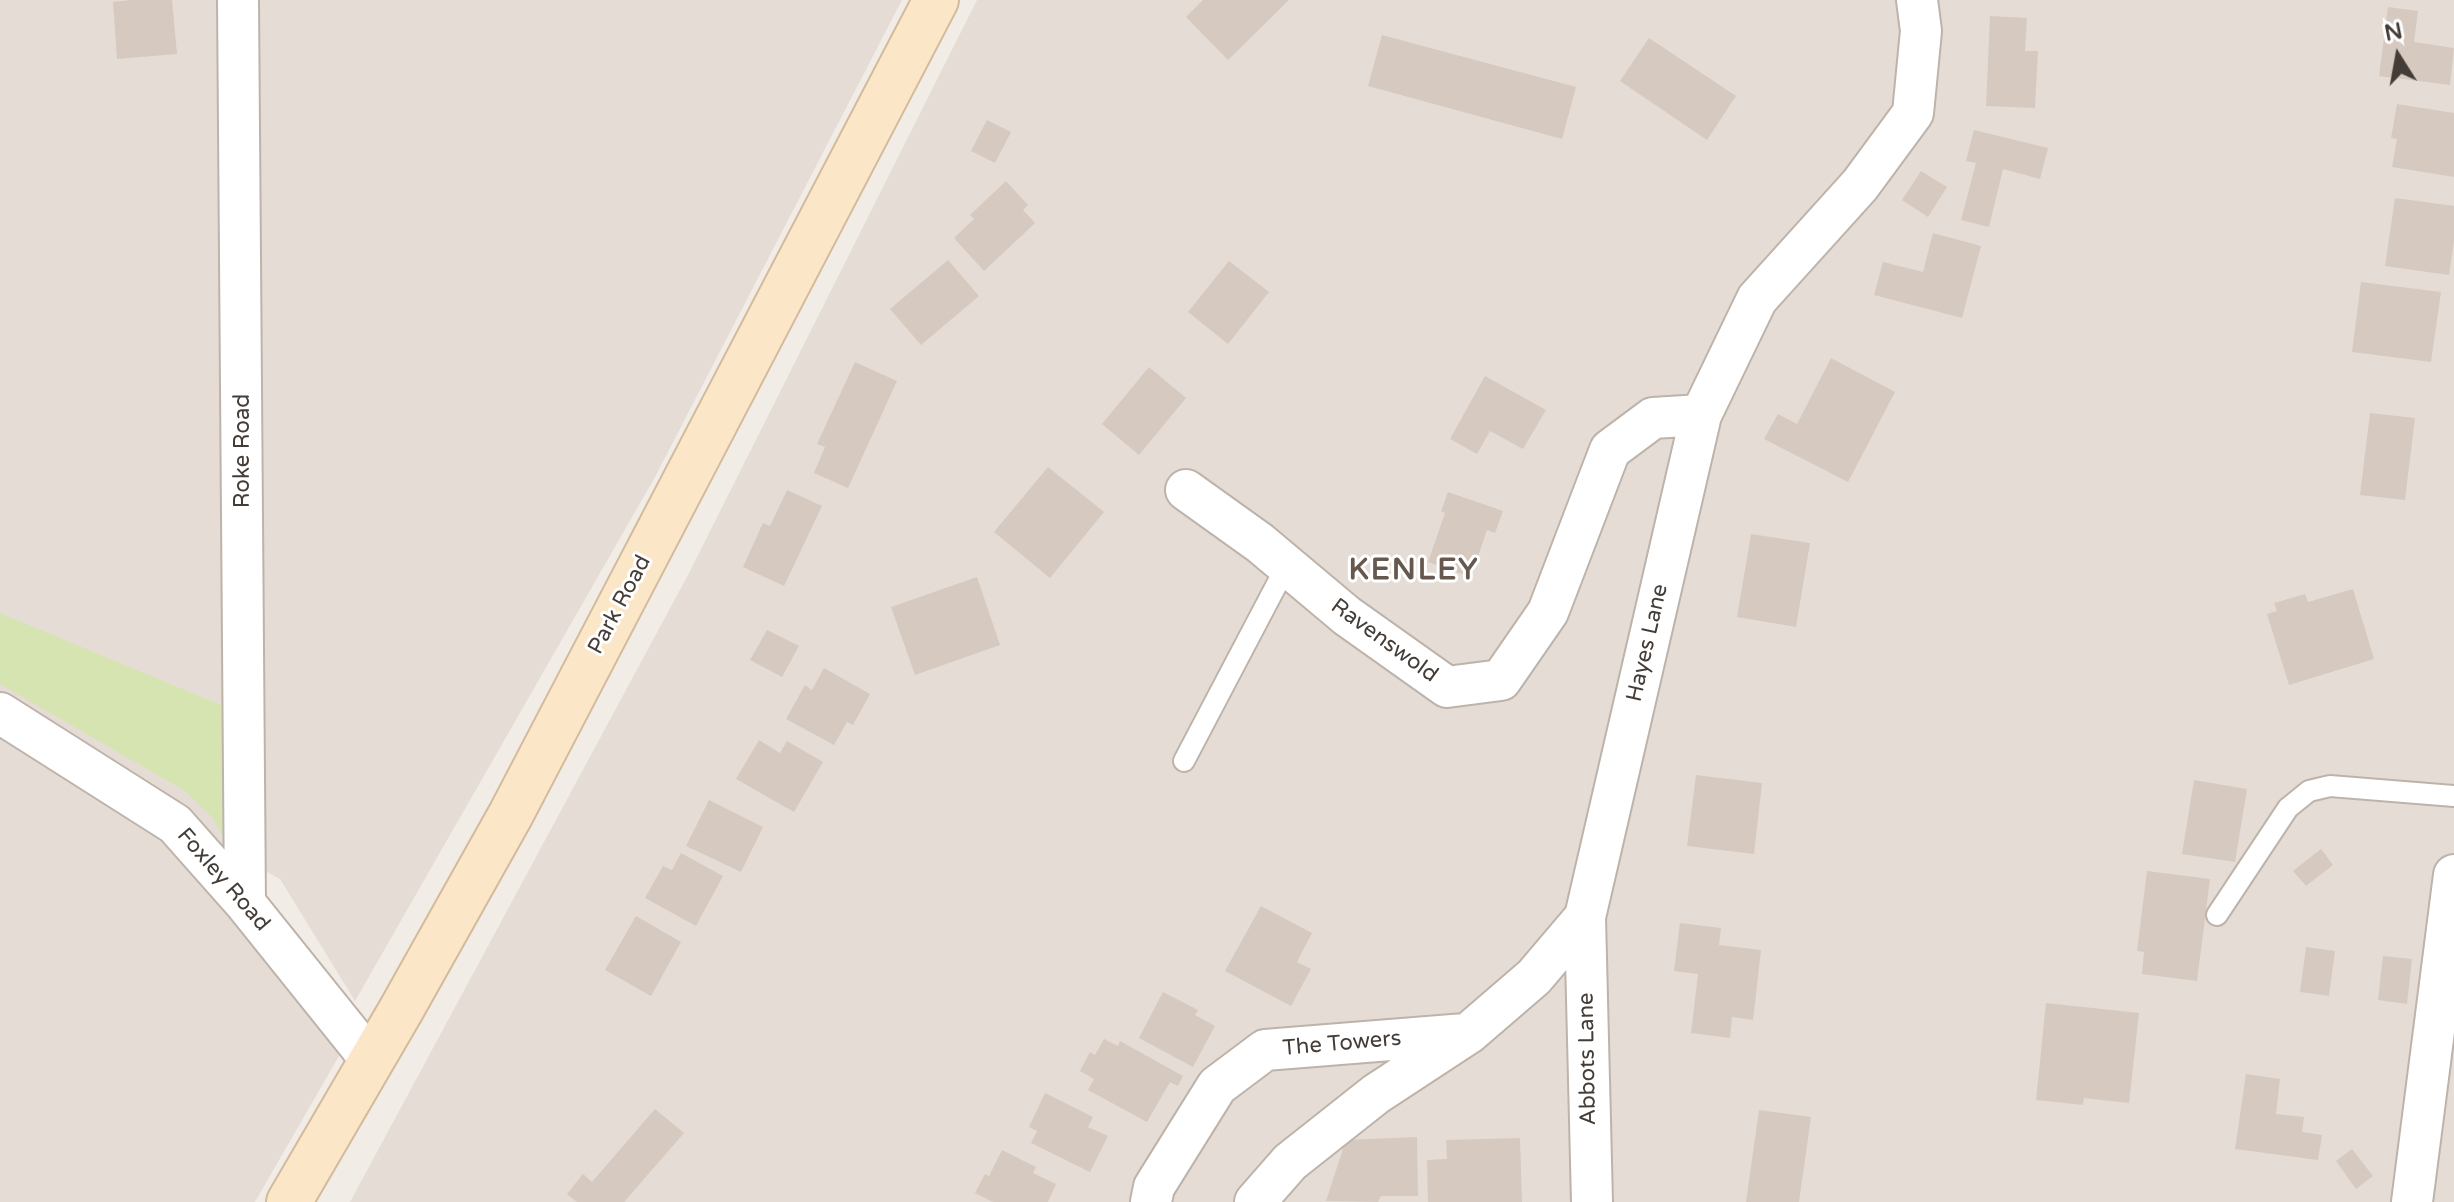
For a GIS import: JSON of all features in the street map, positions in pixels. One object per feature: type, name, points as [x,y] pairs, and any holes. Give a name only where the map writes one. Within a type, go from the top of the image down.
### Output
[{"type":"street","name":"Roke Road","points":[[238,0],[245,903]]},
{"type":"street","name":"Park Road","points":[[289,1202],[511,814],[936,0]]},
{"type":"street","name":"Hayes Lane","points":[[1255,1202],[1290,1162],[1376,1094],[1469,1033],[1534,977],[1585,917],[1701,415],[1757,299],[1860,185],[1913,113],[1921,31],[1917,0]]},
{"type":"street","name":"Ravenswold","points":[[1186,490],[1260,543],[1347,616],[1447,687],[1501,680],[1548,612],[1610,450],[1653,418],[1701,415]]},
{"type":"street","name":"Foxley Road","points":[[0,713],[175,824],[245,903],[371,1060]]},
{"type":"street","points":[[2412,1202],[2454,875]]},
{"type":"street","name":"Abbots Lane","points":[[1585,917],[1592,1202]]},
{"type":"street","name":"The Towers","points":[[1151,1202],[1154,1187],[1217,1086],[1265,1050],[1469,1033]]},
{"type":"lane","points":[[1184,761],[1287,565]]},
{"type":"lane","points":[[2217,915],[2288,808],[2309,791],[2330,786],[2454,796]]},
{"type":"shaded area","points":[[0,0],[902,0],[655,477],[355,1001],[280,879],[231,853],[339,1056],[255,1202],[0,1202]]},
{"type":"shaded area","points":[[977,0],[2454,0],[2454,1202],[350,1202],[689,573]]},
{"type":"green space","points":[[0,613],[233,710],[239,867],[213,818],[185,791],[0,684]]},
{"type":"building","points":[[172,0],[177,54],[117,59],[113,2]]},
{"type":"building","points":[[1203,0],[1289,0],[1228,60],[1186,17]]},
{"type":"building","points":[[2388,7],[2418,11],[2414,42],[2454,48],[2450,85],[2379,76]]},
{"type":"building","points":[[1990,16],[2027,18],[2025,51],[2038,51],[2035,108],[1986,106]]},
{"type":"building","points":[[1382,35],[1576,87],[1562,139],[1368,86]]},
{"type":"building","points":[[1649,38],[1736,96],[1707,140],[1620,81]]},
{"type":"building","points":[[2397,104],[2454,113],[2454,177],[2392,167],[2397,139],[2391,138]]},
{"type":"building","points":[[987,120],[1011,132],[995,163],[971,151]]},
{"type":"building","points":[[1974,130],[2048,148],[2040,179],[2003,169],[1989,227],[1961,220],[1976,163],[1966,161]]},
{"type":"building","points":[[1921,171],[1947,187],[1928,217],[1902,200]]},
{"type":"building","points":[[1006,181],[1028,205],[1023,210],[1035,223],[984,271],[954,238],[974,219],[970,215]]},
{"type":"building","points":[[2395,198],[2454,206],[2454,241],[2449,275],[2385,266]]},
{"type":"building","points":[[1933,233],[1981,246],[1962,318],[1874,295],[1883,262],[1923,272]]},
{"type":"building","points":[[948,260],[979,296],[921,345],[890,309]]},
{"type":"building","points":[[1229,261],[1269,292],[1228,344],[1188,312]]},
{"type":"building","points":[[2361,282],[2441,292],[2431,362],[2352,352]]},
{"type":"building","points":[[1831,358],[1895,392],[1848,482],[1764,439],[1778,414],[1797,424]]},
{"type":"building","points":[[855,362],[897,381],[848,488],[814,473],[825,447],[817,444]]},
{"type":"building","points":[[1149,367],[1186,398],[1139,455],[1102,424]]},
{"type":"building","points":[[1485,376],[1546,410],[1523,449],[1490,431],[1477,454],[1450,439]]},
{"type":"building","points":[[2370,413],[2415,418],[2405,500],[2360,495]]},
{"type":"building","points":[[1048,467],[1104,512],[1050,578],[994,532]]},
{"type":"building","points":[[787,490],[822,506],[784,586],[743,567],[763,523],[770,526]]},
{"type":"building","points":[[1448,492],[1503,511],[1495,533],[1487,530],[1471,577],[1428,562],[1445,513],[1441,511]]},
{"type":"building","points":[[1751,534],[1810,543],[1796,627],[1737,617]]},
{"type":"building","points":[[977,577],[1000,645],[915,675],[891,607]]},
{"type":"building","points":[[2353,589],[2374,659],[2289,685],[2267,614],[2277,611],[2274,603],[2305,594],[2308,602]]},
{"type":"building","points":[[767,630],[799,646],[782,677],[750,660]]},
{"type":"building","points":[[824,668],[870,694],[853,725],[847,722],[834,745],[786,719],[805,685],[812,690]]},
{"type":"building","points":[[759,740],[780,753],[787,741],[823,762],[794,812],[736,779]]},
{"type":"building","points":[[1696,775],[1762,783],[1754,854],[1687,846]]},
{"type":"building","points":[[2194,780],[2247,789],[2235,862],[2182,854]]},
{"type":"building","points":[[709,800],[763,827],[741,872],[686,846]]},
{"type":"building","points":[[2321,849],[2333,865],[2306,886],[2293,871]]},
{"type":"building","points":[[681,853],[723,876],[696,926],[645,898],[663,866],[672,870]]},
{"type":"building","points":[[2147,871],[2210,879],[2197,981],[2142,974],[2144,952],[2137,951]]},
{"type":"building","points":[[1261,906],[1312,933],[1297,962],[1311,969],[1291,1006],[1225,971]]},
{"type":"building","points":[[636,916],[681,942],[651,996],[605,970]]},
{"type":"building","points":[[1680,923],[1721,928],[1719,945],[1761,950],[1753,1020],[1732,1017],[1730,1038],[1691,1033],[1698,974],[1674,971]]},
{"type":"building","points":[[2306,947],[2335,951],[2329,996],[2300,992]]},
{"type":"building","points":[[2383,956],[2412,959],[2407,1004],[2378,1000]]},
{"type":"building","points":[[1163,992],[1198,1010],[1195,1015],[1215,1026],[1193,1067],[1139,1038]]},
{"type":"building","points":[[2046,1003],[2139,1013],[2129,1103],[2084,1098],[2083,1105],[2036,1100]]},
{"type":"building","points":[[1104,1039],[1118,1046],[1120,1041],[1183,1076],[1178,1086],[1170,1082],[1147,1122],[1088,1090],[1094,1079],[1080,1071],[1090,1052],[1095,1055]]},
{"type":"building","points":[[2246,1074],[2280,1079],[2276,1114],[2304,1117],[2302,1132],[2322,1135],[2318,1160],[2235,1149]]},
{"type":"building","points":[[1045,1093],[1093,1117],[1088,1127],[1108,1136],[1090,1172],[1031,1143],[1037,1131],[1029,1127]]},
{"type":"building","points":[[655,1109],[684,1133],[624,1202],[577,1202],[567,1194],[583,1174],[592,1182]]},
{"type":"building","points":[[1759,1110],[1811,1117],[1799,1202],[1746,1202]]},
{"type":"building","points":[[1417,1137],[1418,1196],[1381,1196],[1378,1202],[1326,1201],[1346,1140]]},
{"type":"building","points":[[1520,1138],[1522,1202],[1428,1202],[1427,1160],[1447,1159],[1446,1140]]},
{"type":"building","points":[[2352,1149],[2373,1176],[2356,1189],[2336,1161]]},
{"type":"building","points":[[1002,1150],[1036,1167],[1033,1173],[1056,1184],[1048,1202],[993,1202],[975,1193],[985,1174],[989,1176]]},
{"type":"district","name":"KENLEY","points":[[1414,571]]}]
